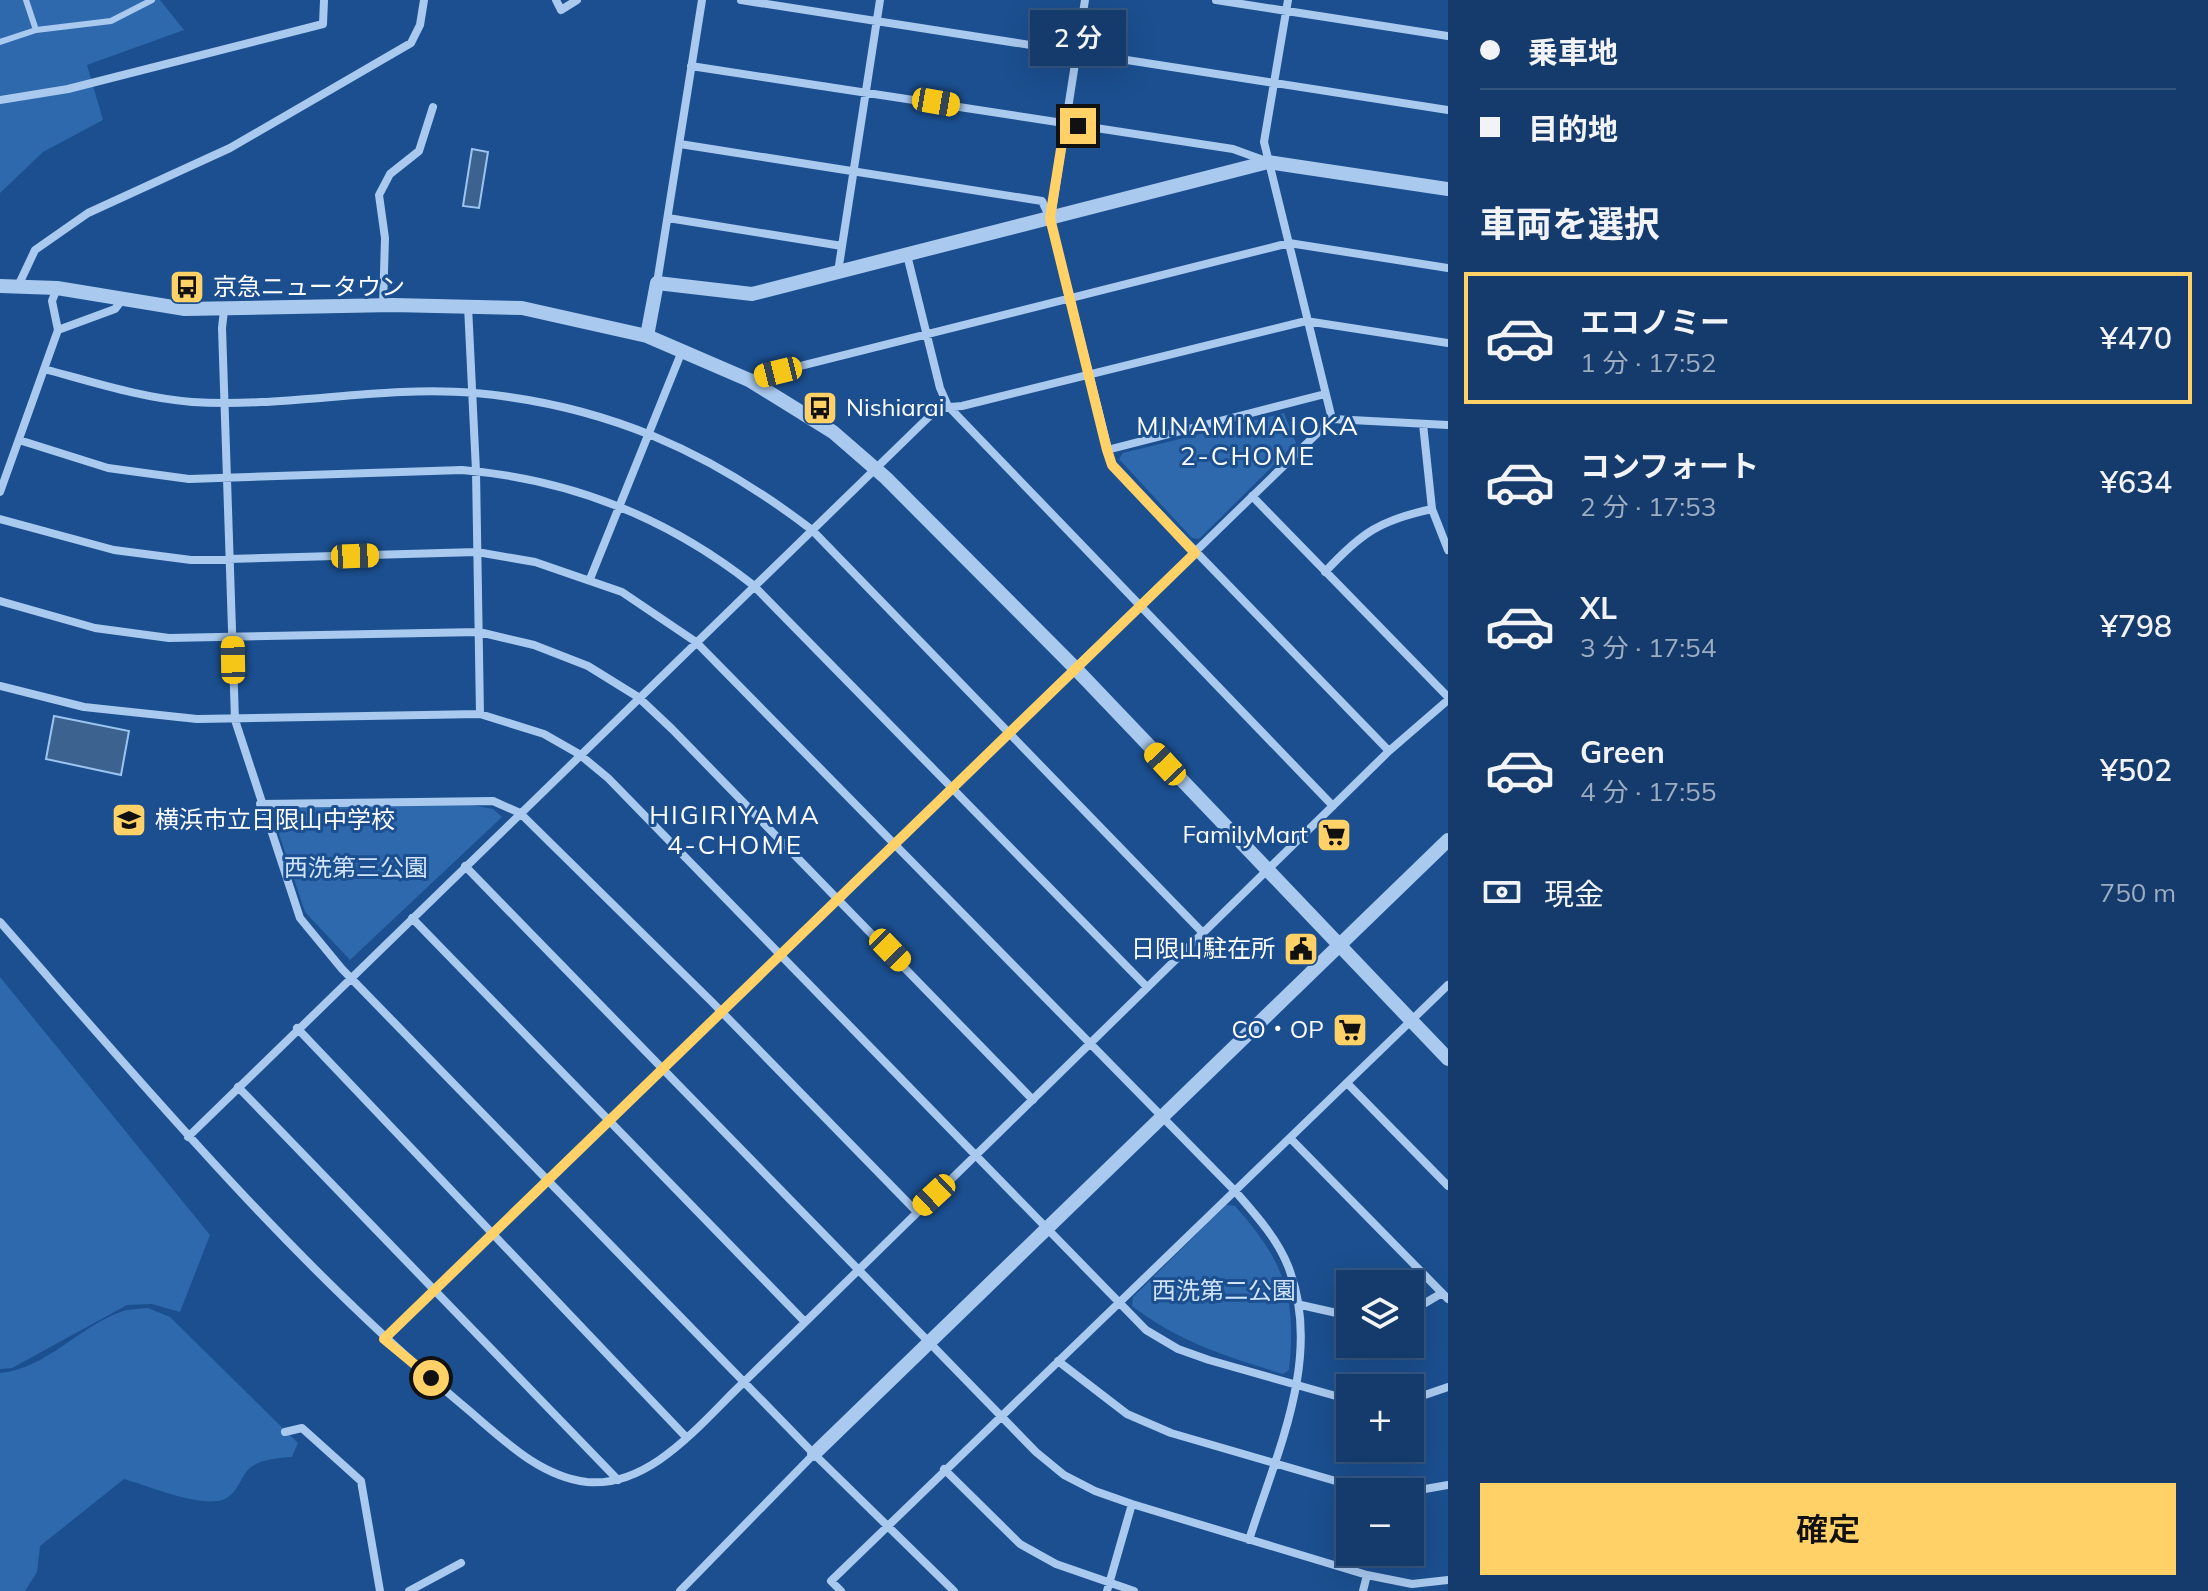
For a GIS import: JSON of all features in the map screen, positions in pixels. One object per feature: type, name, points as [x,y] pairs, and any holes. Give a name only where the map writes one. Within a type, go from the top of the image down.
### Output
[{"type":"street","points":[[0,100],[68,89],[323,24],[324,0]]},
{"type":"street","points":[[19,284],[35,250],[88,213],[230,148],[411,43],[420,25],[424,0]]},
{"type":"street","points":[[556,0],[561,10],[577,0]]},
{"type":"street","points":[[647,336],[702,0]]},
{"type":"street","points":[[741,0],[1448,110]]},
{"type":"street","points":[[838,272],[880,0]]},
{"type":"street","points":[[1050,218],[1085,0]]},
{"type":"street","points":[[1216,0],[1448,36]]},
{"type":"street","points":[[1288,0],[1264,142],[1332,419]]},
{"type":"street","points":[[691,66],[865,90],[1233,149],[1268,162],[1448,189]]},
{"type":"street","points":[[383,306],[385,238],[379,195],[390,174],[419,151],[433,107]]},
{"type":"street","points":[[680,144],[1042,201],[1050,218],[1112,465],[1389,751]]},
{"type":"street","points":[[657,283],[740,295],[1268,162]]},
{"type":"street","points":[[668,218],[842,246]]},
{"type":"street","points":[[749,380],[1289,243],[1448,268]]},
{"type":"street","points":[[907,255],[940,388],[948,406],[1333,806]]},
{"type":"street","points":[[0,286],[19,284],[57,288],[185,309],[383,306],[522,308],[647,336],[749,380],[833,432],[874,468],[1075,668],[1337,947],[1448,1059]]},
{"type":"street","points":[[0,492],[58,330],[52,301],[57,288]]},
{"type":"street","points":[[58,330],[115,309],[122,300]]},
{"type":"street","points":[[468,306],[476,471],[480,714]]},
{"type":"street","points":[[224,310],[224,402],[232,561],[235,720],[260,804],[300,918],[350,977],[814,1454],[954,1591]]},
{"type":"street","points":[[188,1137],[938,408],[962,406],[1306,321],[1448,343]]},
{"type":"street","points":[[590,579],[682,350]]},
{"type":"street","points":[[44,369],[131,393],[191,402],[473,393],[537,401],[607,417],[701,456],[765,494],[812,530],[1203,933]]},
{"type":"street","points":[[1107,450],[1325,394]]},
{"type":"street","points":[[384,1339],[1332,419],[1448,425]]},
{"type":"street","points":[[1423,424],[1432,509],[1448,550]]},
{"type":"street","points":[[19,440],[108,468],[189,479],[476,471],[575,490],[620,505],[669,528],[716,556],[753,585],[1147,987]]},
{"type":"street","points":[[0,922],[188,1137],[384,1339],[526,1458],[557,1476],[588,1482],[618,1480],[655,1464],[686,1437],[1389,751],[1448,699],[1252,496]]},
{"type":"street","points":[[1325,572],[1355,540],[1379,524],[1432,509]]},
{"type":"street","points":[[0,519],[114,550],[232,561],[477,552],[535,562],[622,592],[696,642],[1235,1191],[1267,1228],[1288,1264],[1301,1305],[1301,1368],[1249,1540]]},
{"type":"street","points":[[0,601],[95,628],[169,638],[479,632],[534,645],[588,666],[638,697],[839,897],[1033,1100]]},
{"type":"street","points":[[0,686],[84,707],[144,716],[235,720],[480,714],[544,734],[579,754],[608,778],[1047,1228],[1116,1303],[1146,1330],[1178,1349],[1336,1396]]},
{"type":"street","points":[[260,804],[482,800],[493,801],[520,813],[721,1011],[916,1211]]},
{"type":"street","points":[[680,1591],[928,1342],[1448,840]]},
{"type":"street","points":[[465,866],[859,1267],[928,1342],[1002,1413],[1036,1452],[1064,1475],[1095,1491],[1132,1504],[1367,1575],[1412,1584],[1448,1580]]},
{"type":"street","points":[[412,918],[606,1121],[804,1321]]},
{"type":"street","points":[[841,1591],[831,1581],[1448,985]]},
{"type":"street","points":[[297,1028],[686,1437]]},
{"type":"street","points":[[1347,1083],[1448,1186]]},
{"type":"street","points":[[238,1087],[618,1480]]},
{"type":"street","points":[[1290,1138],[1445,1296],[1424,1306]]},
{"type":"street","points":[[1301,1305],[1336,1313]]},
{"type":"street","points":[[1058,1361],[1127,1414],[1171,1433],[1370,1491],[1408,1492],[1448,1485]]},
{"type":"street","points":[[1424,1395],[1448,1387]]},
{"type":"street","points":[[285,1432],[302,1428],[361,1481],[380,1591]]},
{"type":"street","points":[[944,1469],[1020,1544],[1108,1588],[1134,1591]]},
{"type":"street","points":[[1108,1588],[1132,1504]]},
{"type":"street","points":[[409,1591],[461,1563]]},
{"type":"street","points":[[1363,1591],[1367,1575]]},
{"type":"lane","points":[[26,0],[36,30]]},
{"type":"lane","points":[[0,42],[36,30],[111,21],[152,0]]},
{"type":"green space","points":[[0,0],[160,0],[184,30],[87,65],[103,120],[43,152],[0,193]]},
{"type":"green space","points":[[1284,413],[1296,443],[1199,539],[1192,538],[1119,459],[1123,453]]},
{"type":"green space","name":"西洗第三公園","points":[[468,804],[493,809],[502,817],[350,960],[305,912],[272,813],[276,808]]},
{"type":"green space","points":[[0,977],[210,1235],[180,1312],[152,1304],[127,1305],[12,1368],[0,1369]]},
{"type":"green space","name":"西洗第二公園","points":[[1226,1205],[1235,1206],[1252,1226],[1276,1263],[1283,1281],[1291,1321],[1291,1344],[1289,1370],[1283,1374],[1186,1339],[1132,1306],[1133,1297]]},
{"type":"green space","points":[[148,1308],[170,1317],[298,1443],[292,1457],[254,1465],[232,1494],[222,1500],[200,1501],[124,1479],[40,1546],[37,1572],[25,1591],[0,1591],[0,1373],[33,1364],[93,1326],[126,1310]]},
{"type":"shaded area","points":[[472,149],[488,152],[479,208],[463,206]]},
{"type":"shaded area","points":[[54,716],[129,731],[121,775],[46,759]]},
{"type":"place","name":"京急ニュータウン","points":[[187,287]]},
{"type":"place","name":"Nishiarai","points":[[820,408]]},
{"type":"place","name":"横浜市立日限山中学校","points":[[129,820]]},
{"type":"place","name":"FamilyMart","points":[[1334,835]]},
{"type":"place","name":"日限山駐在所","points":[[1301,949]]},
{"type":"place","name":"CO・OP","points":[[1350,1030]]},
{"type":"district","name":"MINAMIMAIOKA 2-CHOME","points":[[1248,441]]},
{"type":"district","name":"HIGIRIYAMA 4-CHOME","points":[[735,830]]},
{"type":"route","points":[[431,1378],[384,1339],[1195,553],[1112,465],[1107,450],[1050,218],[1065,124],[1078,126]]}]
